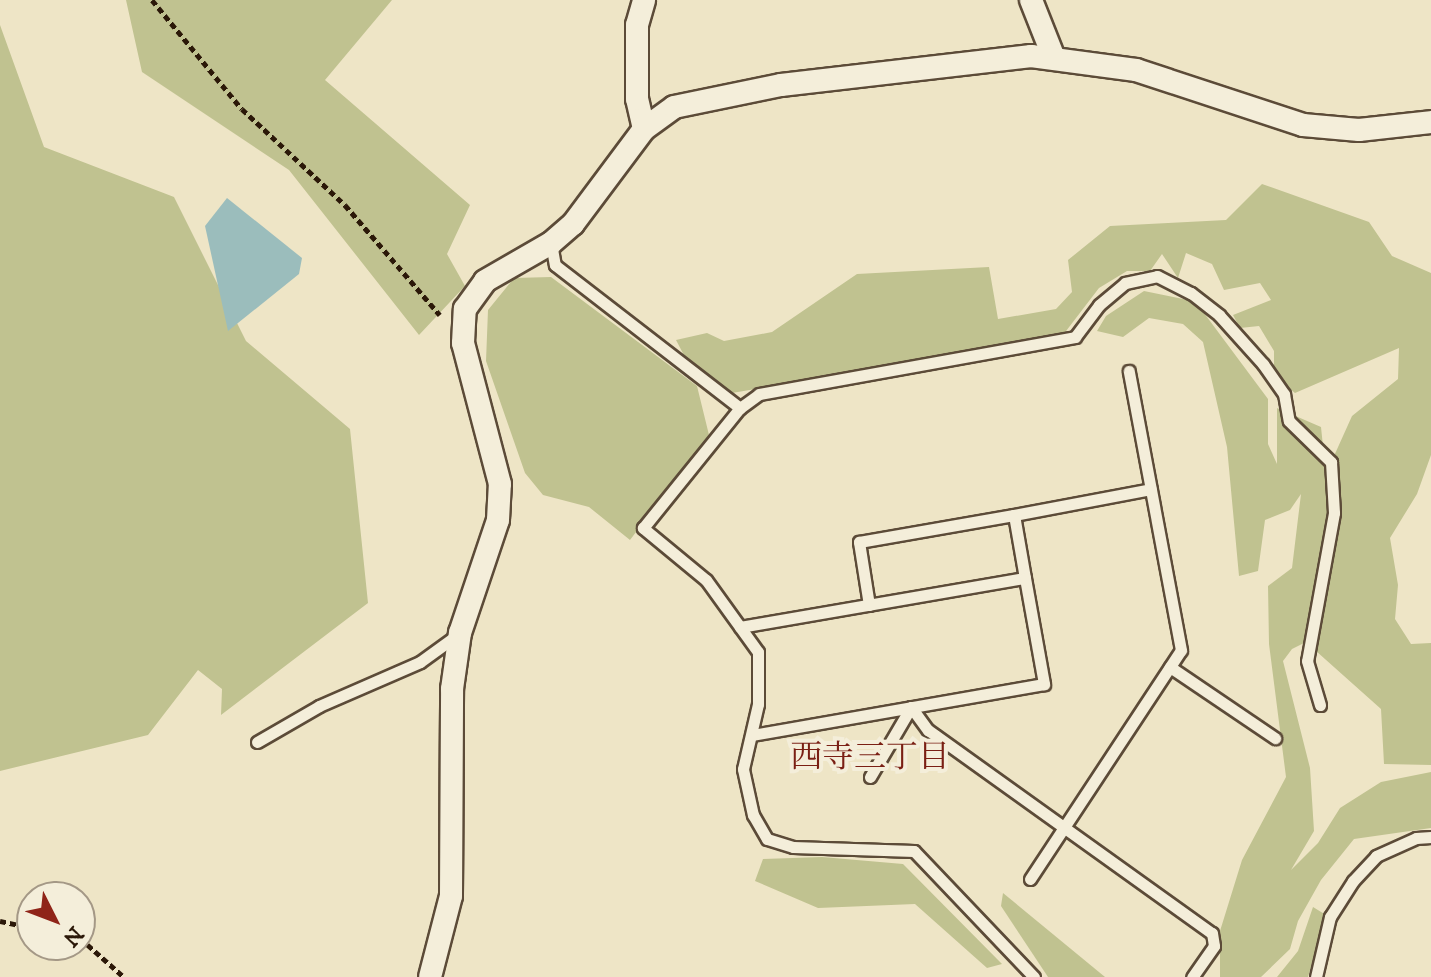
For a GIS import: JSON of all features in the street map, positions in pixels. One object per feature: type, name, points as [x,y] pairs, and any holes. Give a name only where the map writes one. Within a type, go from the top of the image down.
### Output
[{"type":"street","points":[[644,0],[637,54],[644,129]]},
{"type":"street","points":[[1031,0],[1054,58]]},
{"type":"street","points":[[430,977],[451,896],[452,689],[460,633],[498,520],[500,484],[463,343],[465,309],[485,281],[551,243],[573,224],[644,129],[674,107],[781,85],[909,67],[1054,58],[1136,70],[1303,125],[1359,130],[1431,122]]},
{"type":"lane","points":[[551,243],[555,265],[740,408]]},
{"type":"lane","points":[[1034,977],[914,851],[793,847],[767,839],[753,815],[743,769],[758,704],[758,652],[706,580],[643,528],[740,408],[759,394],[1075,337],[1099,305],[1125,283],[1157,276],[1191,293],[1219,315],[1263,364],[1284,394],[1289,421],[1331,462],[1334,513],[1307,661],[1320,705]]},
{"type":"lane","points":[[1030,879],[1181,650],[1129,371]]},
{"type":"lane","points":[[869,605],[859,542],[1151,489]]},
{"type":"lane","points":[[751,735],[1044,684],[1014,515]]},
{"type":"lane","points":[[740,627],[1025,578]]},
{"type":"lane","points":[[257,742],[319,706],[420,662],[460,633]]},
{"type":"lane","points":[[1170,667],[1275,738]]},
{"type":"lane","points":[[870,777],[911,707]]},
{"type":"lane","points":[[911,707],[928,730],[1212,933],[1214,946],[1192,977]]},
{"type":"lane","points":[[1316,977],[1330,917],[1353,881],[1376,856],[1416,838],[1431,837]]},
{"type":"path","points":[[152,0],[242,109],[345,205],[463,343]]},
{"type":"path","points":[[96,952],[124,977]]},
{"type":"green space","points":[[126,0],[392,0],[325,80],[470,205],[447,254],[465,286],[419,335],[289,170],[142,72]]},
{"type":"green space","points":[[0,25],[44,147],[174,197],[246,341],[350,429],[368,603],[221,715],[222,689],[198,670],[148,735],[0,771]]},
{"type":"green space","points":[[1262,184],[1369,222],[1392,256],[1431,273],[1431,455],[1417,494],[1390,538],[1398,585],[1395,619],[1411,644],[1431,643],[1431,765],[1384,764],[1381,709],[1316,651],[1336,509],[1334,456],[1352,416],[1398,379],[1399,348],[1295,393],[1274,376],[1274,351],[1259,326],[1240,328],[1233,315],[1271,300],[1260,283],[1224,290],[1212,264],[1186,253],[1178,278],[1162,254],[1150,271],[1127,271],[1099,288],[1063,335],[732,393],[687,361],[676,340],[707,333],[724,341],[772,332],[857,274],[989,267],[998,319],[1056,309],[1072,292],[1068,260],[1110,226],[1226,220]]},
{"type":"green space","points":[[551,277],[697,386],[709,435],[630,540],[589,507],[543,495],[525,473],[486,361],[488,310],[514,278]]},
{"type":"green space","points":[[1144,291],[1188,300],[1204,313],[1268,399],[1268,444],[1277,464],[1277,408],[1321,427],[1331,523],[1312,639],[1292,649],[1283,661],[1310,768],[1314,831],[1291,870],[1318,843],[1340,808],[1381,782],[1431,772],[1431,828],[1354,839],[1321,880],[1298,921],[1290,949],[1261,977],[1220,977],[1220,931],[1242,860],[1286,777],[1269,644],[1268,586],[1292,568],[1301,494],[1290,510],[1265,520],[1258,571],[1239,576],[1227,447],[1203,342],[1183,324],[1149,318],[1123,337],[1097,331],[1106,316]]},
{"type":"green space","points":[[822,857],[903,864],[1002,964],[987,968],[915,904],[818,908],[755,881],[763,859]]},
{"type":"green space","points":[[1003,893],[1105,977],[1048,977],[1001,906]]},
{"type":"green space","points":[[1313,907],[1326,915],[1308,977],[1277,977],[1298,951]]},
{"type":"water","points":[[227,198],[302,258],[299,274],[228,331],[205,226]]},
{"type":"district","name":"西寺三丁目","points":[[870,758]]}]
